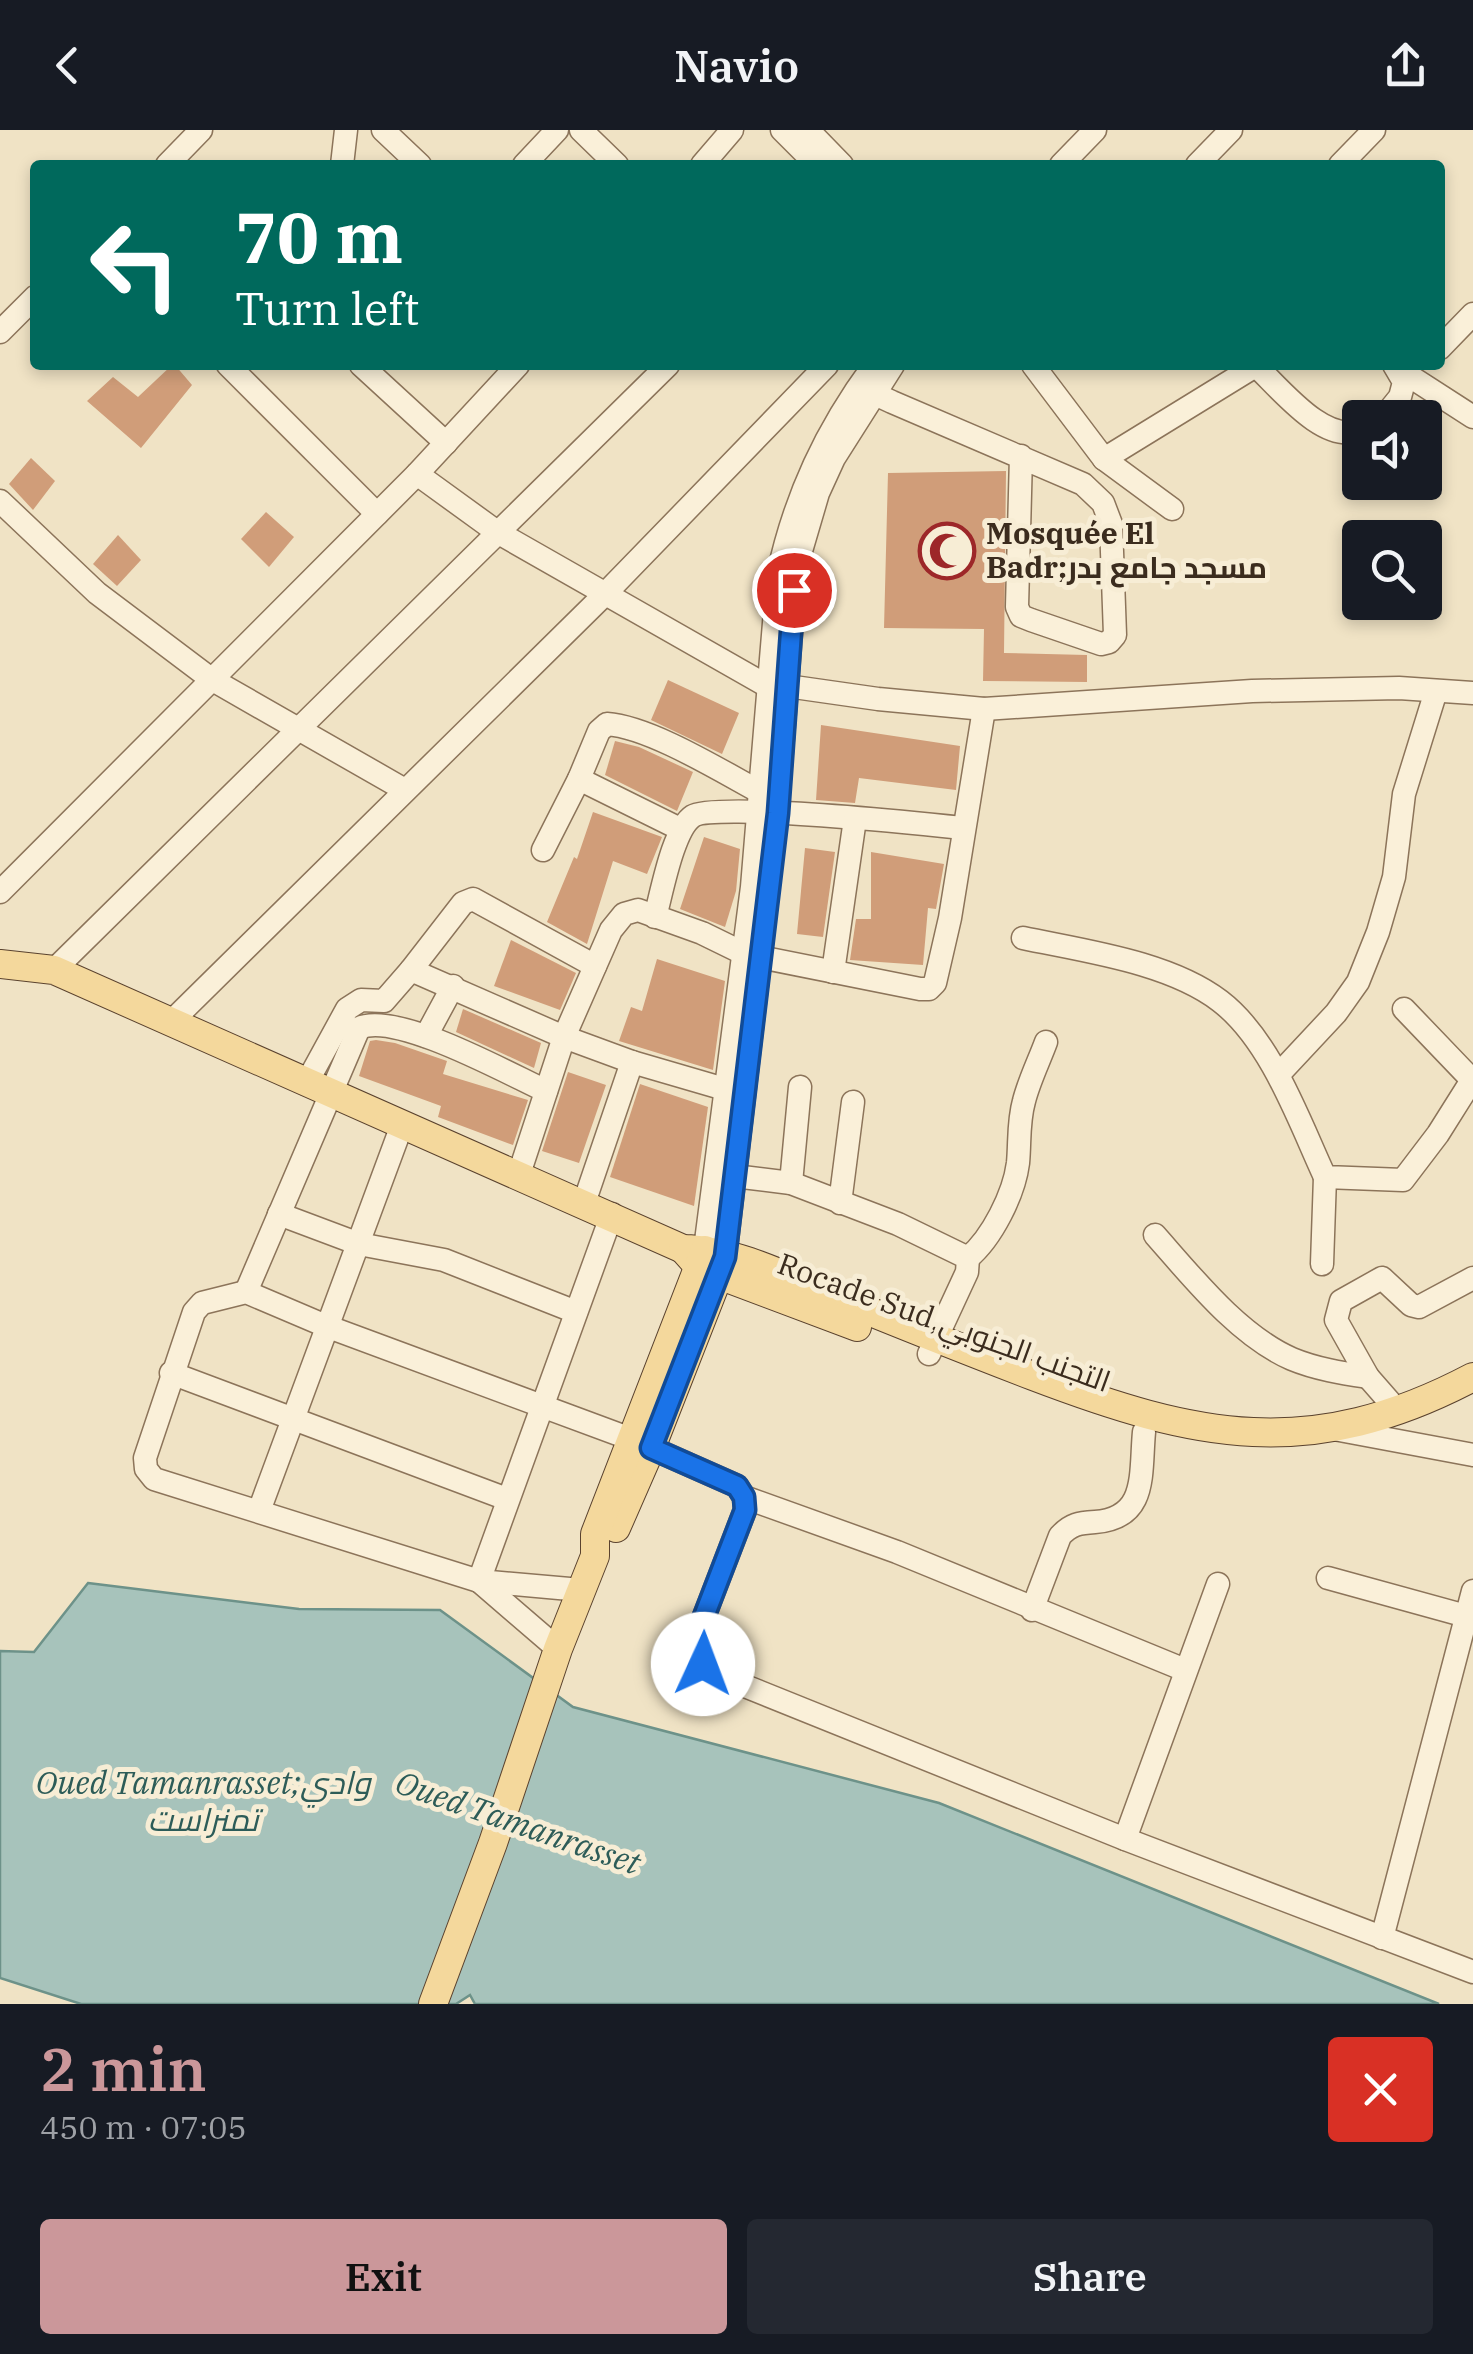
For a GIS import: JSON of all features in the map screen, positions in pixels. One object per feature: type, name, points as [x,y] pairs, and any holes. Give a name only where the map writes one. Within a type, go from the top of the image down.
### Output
[{"type":"main road","name":"Rocade Sud,التجنب الجنوبي","points":[[0,964],[54,970],[518,1177],[612,1214],[707,1260],[1144,1432],[1228,1448],[1277,1450],[1368,1435],[1473,1395]]},
{"type":"main road","points":[[433,2003],[558,1649],[595,1556],[608,1546],[707,1260]]},
{"type":"main road","name":"Rocade Sud,التجنب الجنوبي","points":[[933,1346],[1118,1408],[1192,1427],[1240,1433],[1326,1428],[1396,1409],[1473,1377]]},
{"type":"street","points":[[172,160],[201,130]]},
{"type":"street","points":[[343,160],[346,130]]},
{"type":"street","points":[[382,130],[415,160]]},
{"type":"street","points":[[529,160],[557,130]]},
{"type":"street","points":[[581,130],[612,160]]},
{"type":"street","points":[[782,130],[811,160]]},
{"type":"street","points":[[1066,160],[1095,130]]},
{"type":"street","points":[[1203,160],[1231,130]]},
{"type":"street","points":[[1345,160],[1374,130]]},
{"type":"street","points":[[819,134],[838,160]]},
{"type":"street","points":[[0,332],[30,302]]},
{"type":"street","points":[[1445,343],[1473,314]]},
{"type":"street","points":[[233,370],[377,514]]},
{"type":"street","points":[[367,370],[446,443]]},
{"type":"street","points":[[0,892],[417,474],[505,370]]},
{"type":"street","points":[[54,970],[663,370]]},
{"type":"street","points":[[172,1021],[604,595],[822,370]]},
{"type":"street","points":[[866,390],[872,370]]},
{"type":"street","points":[[707,1260],[734,1176],[778,686],[776,589],[787,534],[816,456],[866,390],[888,370]]},
{"type":"street","points":[[1037,370],[1104,459],[1172,509]]},
{"type":"street","points":[[1104,459],[1248,370]]},
{"type":"street","points":[[1261,370],[1324,428],[1342,434]]},
{"type":"street","points":[[1398,400],[1408,372],[1473,417]]},
{"type":"street","points":[[866,390],[1021,456],[1083,484],[1103,503],[1111,524],[1115,635],[1108,642],[1101,644],[1021,616],[1017,607],[1021,456]]},
{"type":"street","points":[[417,474],[497,532],[604,595],[778,686],[984,708],[1252,691],[1400,688],[1473,693]]},
{"type":"street","points":[[0,500],[97,594],[211,679],[405,790]]},
{"type":"street","points":[[1279,1074],[1336,1013],[1358,982],[1394,877],[1404,794],[1436,691]]},
{"type":"street","points":[[518,1177],[564,1037],[612,930],[624,914],[638,910],[753,956],[920,989],[929,989],[935,983],[950,918],[984,708]]},
{"type":"street","points":[[543,850],[598,731],[607,724],[622,725],[693,756],[765,806]]},
{"type":"street","points":[[579,779],[680,829]]},
{"type":"street","points":[[656,916],[680,829],[704,811],[765,806],[963,828]]},
{"type":"street","points":[[834,972],[855,819]]},
{"type":"street","points":[[246,1292],[279,1214],[347,1009],[361,1000],[384,1001],[463,903],[473,899],[596,966]]},
{"type":"street","points":[[1023,938],[1114,958],[1176,977],[1219,1000],[1236,1017],[1279,1074],[1326,1177],[1322,1264]]},
{"type":"street","points":[[707,1260],[728,1090],[753,956]]},
{"type":"street","points":[[411,970],[564,1037],[728,1090]]},
{"type":"street","points":[[426,1036],[453,986]]},
{"type":"street","points":[[1326,1177],[1403,1180],[1472,1081],[1404,1009]]},
{"type":"street","points":[[318,1089],[359,1028],[371,1022],[426,1036],[546,1091]]},
{"type":"street","points":[[933,1346],[967,1272],[968,1258],[983,1246],[999,1218],[1018,1166],[1018,1129],[1024,1098],[1046,1042]]},
{"type":"street","points":[[584,1203],[632,1062]]},
{"type":"street","points":[[791,1183],[800,1088]]},
{"type":"street","points":[[840,1203],[853,1102]]},
{"type":"street","points":[[259,1510],[402,1126]]},
{"type":"street","points":[[734,1176],[791,1183],[898,1224],[968,1258]]},
{"type":"street","points":[[279,1214],[359,1244],[444,1260],[576,1312]]},
{"type":"street","points":[[479,1581],[612,1214]]},
{"type":"street","points":[[1155,1235],[1207,1294],[1289,1358],[1368,1377]]},
{"type":"street","points":[[1396,1409],[1368,1377],[1336,1320],[1341,1302],[1382,1278],[1411,1305],[1419,1307],[1473,1278]]},
{"type":"street","points":[[581,1590],[479,1581],[154,1478],[146,1470],[144,1458],[194,1312],[202,1303],[246,1292],[326,1326],[641,1444],[737,1486],[744,1497],[742,1523],[700,1627],[698,1644],[703,1664],[716,1674],[1125,1839],[1473,1972]]},
{"type":"street","points":[[171,1372],[507,1499]]},
{"type":"street","points":[[1326,1428],[1473,1455]]},
{"type":"street","points":[[1032,1610],[1060,1536],[1069,1526],[1122,1518],[1134,1504],[1144,1432]]},
{"type":"street","points":[[744,1497],[896,1552],[1185,1670]]},
{"type":"street","points":[[1328,1578],[1470,1618]]},
{"type":"street","points":[[479,1581],[558,1649]]},
{"type":"street","points":[[1125,1839],[1218,1584]]},
{"type":"street","points":[[1382,1938],[1470,1618],[1473,1592]]},
{"type":"water","points":[[88,1583],[299,1609],[440,1610],[573,1707],[939,1803],[1439,2004],[475,2004],[470,1995],[456,2004],[81,2004],[0,1978],[0,1651],[34,1652]]},
{"type":"building","points":[[167,370],[179,370],[192,385],[141,448],[87,401],[113,377],[138,397]]},
{"type":"building","points":[[31,458],[55,481],[33,510],[9,484]]},
{"type":"building","name":"Mosquée El Badr;مسجد جامع بدر","points":[[1006,471],[1004,653],[1087,655],[1087,682],[983,681],[984,629],[884,628],[888,473]]},
{"type":"building","points":[[266,512],[294,537],[269,567],[241,539]]},
{"type":"building","points":[[118,535],[141,560],[117,586],[93,564]]},
{"type":"building","points":[[668,680],[739,713],[722,754],[651,720]]},
{"type":"building","points":[[821,725],[960,746],[956,790],[859,778],[855,803],[816,800]]},
{"type":"building","points":[[615,741],[639,747],[693,772],[677,811],[605,775]]},
{"type":"building","points":[[593,812],[662,837],[647,874],[613,861],[587,944],[547,922],[574,857],[577,859]]},
{"type":"building","points":[[704,837],[740,849],[736,891],[725,927],[680,909]]},
{"type":"building","points":[[805,848],[835,852],[823,937],[797,934]]},
{"type":"building","points":[[871,852],[944,864],[936,909],[928,908],[923,965],[850,960],[856,919],[871,919]]},
{"type":"building","points":[[511,940],[576,973],[560,1010],[494,986]]},
{"type":"building","points":[[657,959],[725,981],[713,1070],[619,1041],[631,1007],[642,1011]]},
{"type":"building","points":[[463,1009],[541,1043],[534,1068],[456,1032]]},
{"type":"building","points":[[370,1041],[447,1061],[443,1074],[528,1100],[513,1145],[438,1117],[441,1106],[359,1076]]},
{"type":"building","points":[[568,1072],[606,1085],[579,1163],[542,1151]]},
{"type":"building","points":[[640,1084],[708,1107],[694,1206],[610,1177]]},
{"type":"place","name":"Mosquée El Badr;مسجد جامع بدر","points":[[947,551]]},
{"type":"route","points":[[703,1664],[698,1644],[700,1627],[742,1523],[744,1497],[737,1486],[651,1448],[725,1257],[778,813],[794,590]]},
{"type":"water label","name":"Oued Tamanrasset;وادي تمنراست","points":[[203,1802]]},
{"type":"water label","name":"Oued Tamanrasset","points":[[518,1823]]}]
